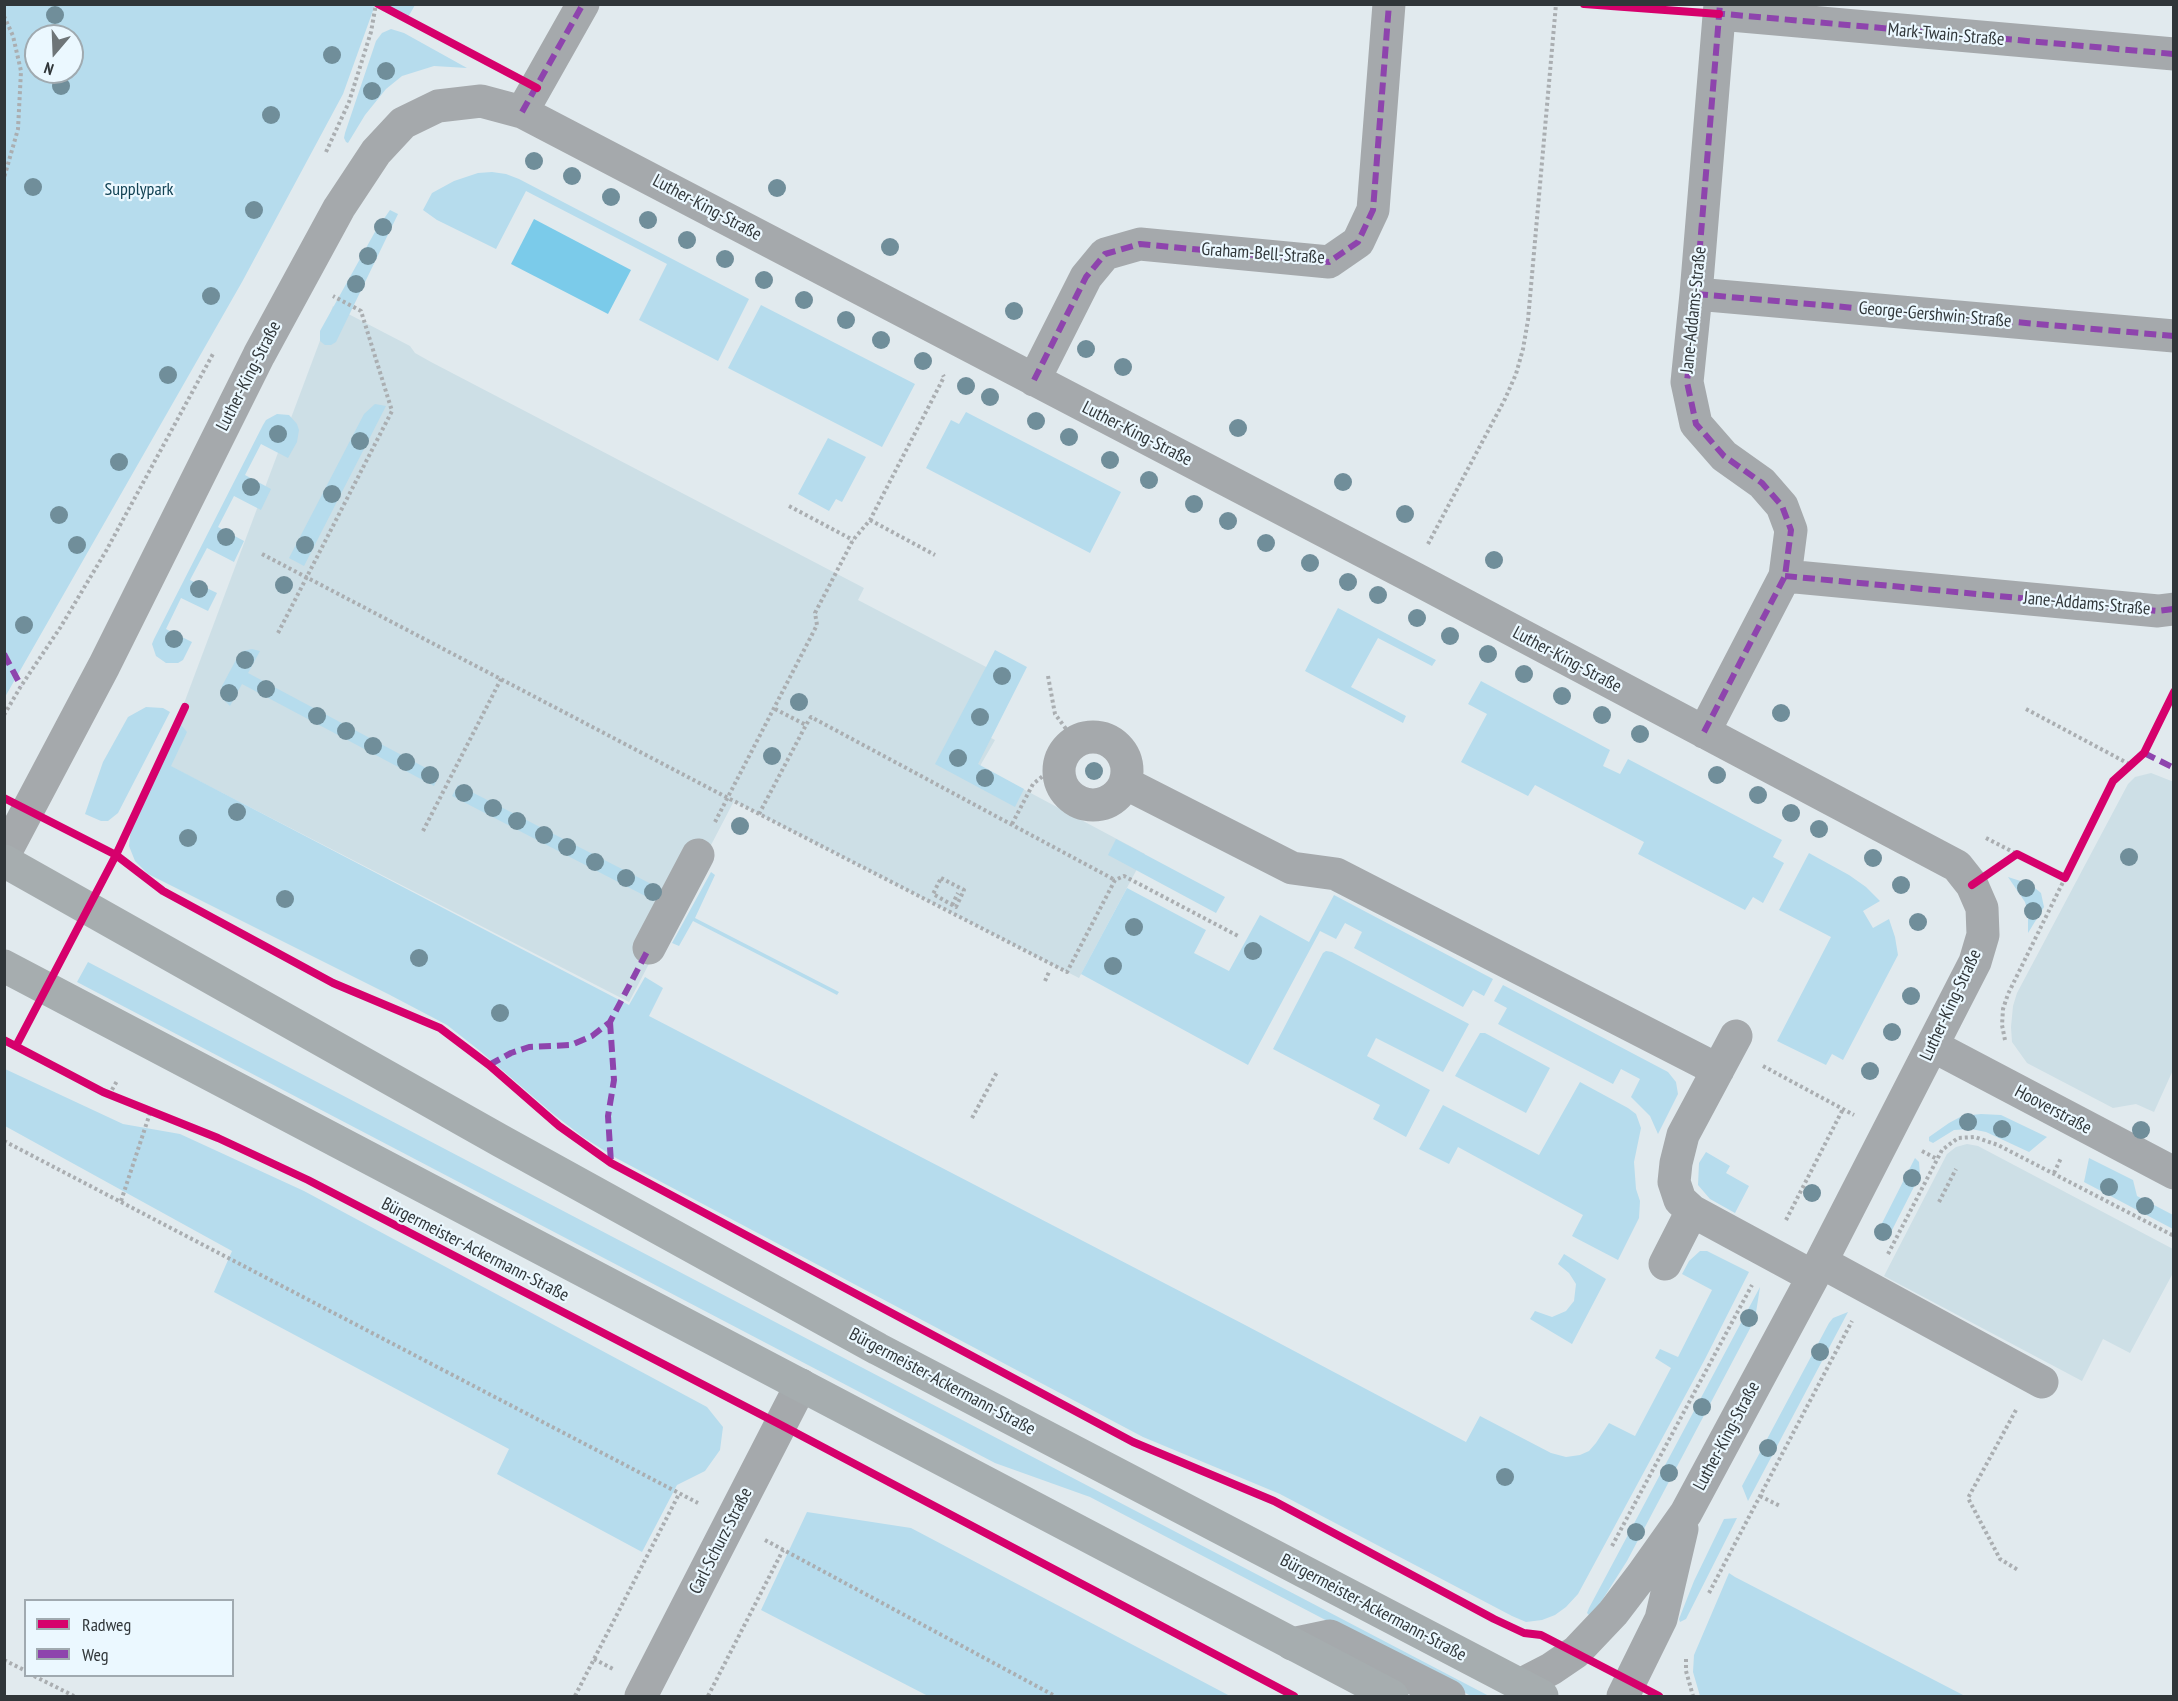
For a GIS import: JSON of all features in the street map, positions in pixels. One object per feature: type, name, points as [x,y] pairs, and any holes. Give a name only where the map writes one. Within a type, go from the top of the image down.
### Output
[{"type":"main road","name":"Bürgermeister-Ackermann-Straße","points":[[4,861],[501,1141],[868,1343],[1531,1691]]},
{"type":"main road","name":"Bürgermeister-Ackermann-Straße","points":[[4,966],[1392,1696]]},
{"type":"street","points":[[522,112],[583,4]]},
{"type":"street","name":"Graham-Bell-Straße","points":[[1034,380],[1086,277],[1105,254],[1140,244],[1329,262],[1358,242],[1372,210],[1389,4]]},
{"type":"street","name":"Mark-Twain-Straße","points":[[1720,9],[2174,54]]},
{"type":"street","name":"Jane-Addams-Straße","points":[[1704,732],[1785,576],[1791,530],[1782,506],[1762,483],[1724,456],[1696,424],[1687,382],[1720,9]]},
{"type":"street","name":"Luther-King-Straße","points":[[4,855],[104,666],[253,366],[339,208],[376,152],[403,123],[438,106],[481,101],[522,112],[1411,577],[1957,866],[1972,885],[1982,908],[1983,935],[1976,962],[1933,1046],[1686,1513],[1642,1575],[1588,1641],[1551,1669],[1531,1691]]},
{"type":"street","name":"George-Gershwin-Straße","points":[[1696,294],[2174,336]]},
{"type":"street","name":"Jane-Addams-Straße","points":[[1785,576],[2158,611],[2174,609]]},
{"type":"street","points":[[1096,736],[1115,744],[1127,762],[1125,783],[1119,793],[1100,805],[1089,805],[1069,795],[1062,786],[1059,775],[1067,752],[1085,737],[1096,736]]},
{"type":"street","points":[[1125,783],[1292,868],[1335,874],[1728,1051],[1683,1135],[1674,1182],[1680,1200],[1692,1211],[1769,1253],[1870,1288],[2038,1380]]},
{"type":"street","points":[[649,948],[698,855]]},
{"type":"street","name":"Hooverstraße","points":[[1933,1046],[2174,1173]]},
{"type":"street","points":[[1665,1264],[1692,1211]]},
{"type":"street","name":"Carl-Schurz-Straße","points":[[641,1696],[801,1384]]},
{"type":"street","name":"Luther-King-Straße","points":[[1623,1696],[1661,1619],[1686,1513]]},
{"type":"street","points":[[1292,1644],[1330,1636],[1449,1696]]},
{"type":"path","points":[[325,155],[349,102],[376,4]]},
{"type":"path","points":[[1411,577],[1505,399],[1516,374],[1523,349],[1528,320],[1556,4]]},
{"type":"path","points":[[4,16],[13,36],[21,71],[18,129],[4,178]]},
{"type":"path","points":[[278,633],[392,411],[361,311],[300,279]]},
{"type":"path","points":[[698,855],[817,625],[815,614],[853,540],[870,520],[944,377],[939,366],[954,338]]},
{"type":"path","points":[[4,715],[106,551],[219,344]]},
{"type":"path","points":[[789,506],[853,540]]},
{"type":"path","points":[[870,520],[934,555]]},
{"type":"path","points":[[262,554],[1067,972],[1115,880],[1124,876],[1240,937]]},
{"type":"path","points":[[1012,824],[1033,784],[1067,752],[1055,714],[1048,676]]},
{"type":"path","points":[[423,831],[501,679]]},
{"type":"path","points":[[774,709],[806,725]]},
{"type":"path","points":[[2026,710],[2131,765]]},
{"type":"path","points":[[759,814],[811,717],[1115,880]]},
{"type":"path","points":[[941,878],[964,890],[956,907],[952,904],[933,894],[941,878]]},
{"type":"path","points":[[2008,1049],[2002,1025],[2003,1010],[2008,994],[2066,878]]},
{"type":"path","points":[[949,912],[958,893]]},
{"type":"path","points":[[1045,981],[1049,972]]},
{"type":"path","points":[[1728,1051],[1937,1159]]},
{"type":"path","points":[[972,1118],[997,1072]]},
{"type":"path","points":[[109,1095],[117,1081]]},
{"type":"path","points":[[1608,1553],[1769,1253],[1843,1109]]},
{"type":"path","points":[[121,1201],[151,1110],[160,1114]]},
{"type":"path","points":[[1704,1601],[1942,1150],[1958,1138],[1975,1137],[2018,1155],[2174,1236]]},
{"type":"path","points":[[4,1141],[732,1521],[1055,1696]]},
{"type":"path","points":[[1939,1202],[1956,1169]]},
{"type":"path","points":[[2018,1570],[2000,1559],[1968,1498],[2038,1380]]},
{"type":"path","points":[[575,1696],[680,1494]]},
{"type":"path","points":[[1760,1496],[1780,1506]]},
{"type":"path","points":[[708,1696],[783,1550]]},
{"type":"path","points":[[1686,1652],[1686,1671],[1693,1696]]},
{"type":"path","points":[[4,1660],[24,1670]]},
{"type":"path","points":[[36,1677],[74,1696]]},
{"type":"shaded area","points":[[333,306],[410,346],[415,353],[431,362],[864,588],[858,600],[990,669],[963,723],[995,740],[980,766],[1145,854],[1079,978],[734,801],[629,1002],[162,762]]},
{"type":"shaded area","points":[[2151,773],[2174,782],[2173,1070],[2154,1112],[2136,1104],[2113,1108],[2027,1063],[2012,1042],[2011,1027],[2017,993],[2128,784],[2135,777]]},
{"type":"shaded area","points":[[1967,1144],[1978,1146],[2173,1249],[2173,1273],[2130,1353],[2103,1339],[2082,1381],[1884,1276],[1947,1154],[1956,1147]]},
{"type":"green space","name":"Supplypark","points":[[5,4],[375,5],[343,94],[242,282],[5,697]]},
{"type":"green space","points":[[378,5],[415,5],[407,19]]},
{"type":"green space","points":[[391,29],[404,33],[467,68],[434,66],[402,76],[386,89],[365,115],[348,143],[344,138],[345,133],[376,41],[382,33]]},
{"type":"green space","points":[[492,172],[519,179],[749,299],[718,361],[639,320],[667,264],[526,191],[496,249],[437,220],[423,210],[432,193],[454,181],[478,173]]},
{"type":"green space","points":[[390,210],[398,214],[336,342],[325,345],[320,341],[320,331],[376,230]]},
{"type":"green space","points":[[761,305],[915,384],[882,447],[728,368]]},
{"type":"green space","points":[[375,404],[386,406],[304,566],[289,558],[364,414]]},
{"type":"green space","points":[[966,412],[1121,492],[1090,553],[926,468],[951,420],[959,424]]},
{"type":"green space","points":[[277,414],[289,415],[297,424],[299,430],[297,442],[288,458],[261,444],[245,475],[271,489],[261,510],[234,496],[218,527],[244,541],[234,562],[207,548],[190,580],[217,593],[208,611],[181,598],[166,629],[192,642],[183,660],[178,663],[166,663],[156,656],[152,644],[154,639],[263,425],[266,420]]},
{"type":"green space","points":[[828,438],[866,457],[842,502],[836,499],[829,511],[798,494]]},
{"type":"green space","points":[[1338,608],[1436,660],[1432,666],[1378,638],[1351,687],[1406,716],[1403,723],[1305,671]]},
{"type":"green space","points":[[252,649],[260,651],[248,673],[439,775],[434,786],[242,684],[230,706],[224,700],[221,692],[222,686],[238,656],[243,651]]},
{"type":"green space","points":[[995,650],[1027,667],[978,764],[1024,789],[1015,807],[935,764]]},
{"type":"green space","points":[[1481,681],[1610,750],[1603,766],[1620,774],[1628,759],[1782,840],[1773,857],[1784,863],[1763,903],[1753,897],[1745,910],[1638,854],[1644,842],[1535,785],[1528,796],[1461,762],[1487,714],[1468,704]]},
{"type":"green space","points":[[146,707],[163,708],[170,712],[118,813],[108,821],[101,821],[85,814],[103,762],[128,717]]},
{"type":"green space","points":[[181,725],[187,732],[171,766],[629,1005],[645,977],[663,988],[649,1016],[1466,1442],[1480,1416],[1551,1453],[1566,1457],[1589,1451],[1609,1423],[1635,1436],[1671,1368],[1655,1358],[1660,1349],[1678,1357],[1712,1290],[1682,1274],[1689,1261],[1700,1251],[1707,1251],[1749,1272],[1705,1359],[1578,1594],[1555,1615],[1542,1620],[1526,1622],[1280,1494],[1143,1437],[616,1158],[583,1137],[552,1113],[447,1025],[148,874],[135,861],[129,846],[131,827]]},
{"type":"green space","points":[[458,785],[659,888],[653,900],[452,796]]},
{"type":"green space","points":[[1116,839],[1225,897],[1216,913],[1108,855]]},
{"type":"green space","points":[[1809,853],[1849,875],[1880,901],[1863,911],[1873,928],[1889,919],[1898,955],[1843,1060],[1832,1054],[1826,1065],[1777,1041],[1831,937],[1779,910]]},
{"type":"green space","points":[[711,872],[715,875],[695,918],[839,992],[837,995],[693,921],[679,946],[672,943]]},
{"type":"green space","points":[[2008,877],[2030,884],[2041,893],[2044,907],[2028,933],[2028,913],[2025,902]]},
{"type":"green space","points":[[1127,888],[1206,930],[1194,953],[1229,971],[1260,915],[1309,942],[1334,895],[1493,979],[1484,996],[1473,990],[1463,1007],[1354,948],[1362,932],[1345,923],[1336,939],[1320,931],[1248,1065],[1081,974]]},
{"type":"green space","points":[[1326,951],[1332,952],[1469,1024],[1443,1072],[1376,1038],[1367,1056],[1430,1090],[1406,1137],[1373,1119],[1380,1105],[1273,1049]]},
{"type":"green space","points":[[88,962],[1489,1696],[1471,1696],[1090,1497],[995,1463],[77,982]]},
{"type":"green space","points":[[1503,985],[1668,1072],[1676,1082],[1678,1094],[1658,1134],[1650,1116],[1631,1097],[1640,1079],[1621,1069],[1613,1084],[1498,1024],[1507,1008],[1494,1001]]},
{"type":"green space","points":[[1480,1033],[1485,1033],[1550,1068],[1526,1113],[1455,1076]]},
{"type":"green space","points":[[5,1069],[123,1124],[180,1134],[304,1191],[707,1407],[723,1427],[720,1450],[705,1471],[677,1485],[642,1552],[497,1474],[509,1449],[214,1292],[232,1251],[5,1126]]},
{"type":"green space","points":[[1580,1082],[1636,1114],[1641,1128],[1634,1162],[1636,1189],[1640,1201],[1639,1218],[1618,1260],[1572,1236],[1583,1215],[1458,1147],[1449,1164],[1419,1149],[1443,1105],[1539,1155]]},
{"type":"green space","points":[[2001,1115],[2047,1137],[2029,1152],[1986,1132],[1971,1129],[1954,1130],[1933,1143],[1929,1141],[1929,1137],[1962,1116]]},
{"type":"green space","points":[[1706,1152],[1730,1166],[1726,1173],[1749,1186],[1735,1213],[1710,1199],[1698,1185],[1699,1163]]},
{"type":"green space","points":[[1915,1158],[1919,1162],[1920,1175],[1888,1238],[1878,1239],[1875,1237]]},
{"type":"green space","points":[[2089,1158],[2133,1180],[2137,1196],[2173,1215],[2173,1229],[2084,1182]]},
{"type":"green space","points":[[1564,1254],[1606,1279],[1572,1344],[1530,1319],[1535,1311],[1552,1317],[1566,1311],[1574,1301],[1576,1284],[1569,1273],[1558,1264]]},
{"type":"green space","points":[[1760,1287],[1755,1319],[1627,1561],[1590,1616],[1587,1613],[1589,1608]]},
{"type":"green space","points":[[1848,1312],[1748,1501],[1742,1486],[1829,1323],[1833,1318]]},
{"type":"green space","points":[[807,1512],[911,1528],[1230,1696],[928,1696],[761,1610]]},
{"type":"green space","points":[[1737,1518],[1686,1619],[1680,1622],[1679,1619],[1694,1581],[1724,1519]]},
{"type":"green space","points":[[1729,1573],[1965,1696],[1700,1696],[1693,1672],[1694,1655]]},
{"type":"water","points":[[534,219],[631,270],[608,314],[511,264]]},
{"type":"marked path","points":[[522,112],[583,4]]},
{"type":"marked path","points":[[1034,380],[1086,277],[1105,254],[1140,244],[1329,262],[1358,242],[1373,210],[1389,4]]},
{"type":"marked path","points":[[1704,732],[1785,576],[1791,530],[1782,506],[1762,483],[1724,456],[1696,424],[1687,382],[1720,4]]},
{"type":"marked path","points":[[1713,13],[2174,54]]},
{"type":"marked path","points":[[1696,294],[2174,336]]},
{"type":"marked path","points":[[1785,576],[2158,611],[2174,609]]},
{"type":"marked path","points":[[4,654],[21,686]]},
{"type":"marked path","points":[[2144,753],[2174,768]]},
{"type":"marked path","points":[[489,1065],[511,1053],[529,1047],[571,1045],[592,1036],[610,1022],[649,948]]},
{"type":"marked path","points":[[610,1022],[614,1080],[608,1116],[611,1163]]},
{"type":"cycle path","points":[[378,4],[537,88]]},
{"type":"cycle path","points":[[1584,4],[1719,14]]},
{"type":"cycle path","points":[[1972,885],[2017,854],[2065,878],[2113,781],[2144,753],[2174,692]]},
{"type":"cycle path","points":[[16,1046],[116,855],[185,707]]},
{"type":"cycle path","points":[[4,798],[116,855],[163,891],[333,983],[440,1028],[489,1065],[559,1126],[611,1163],[1133,1442],[1274,1501],[1494,1619],[1524,1633],[1541,1635],[1659,1696]]},
{"type":"cycle path","points":[[4,1040],[103,1092],[218,1138],[308,1180],[781,1425],[1294,1696]]}]
